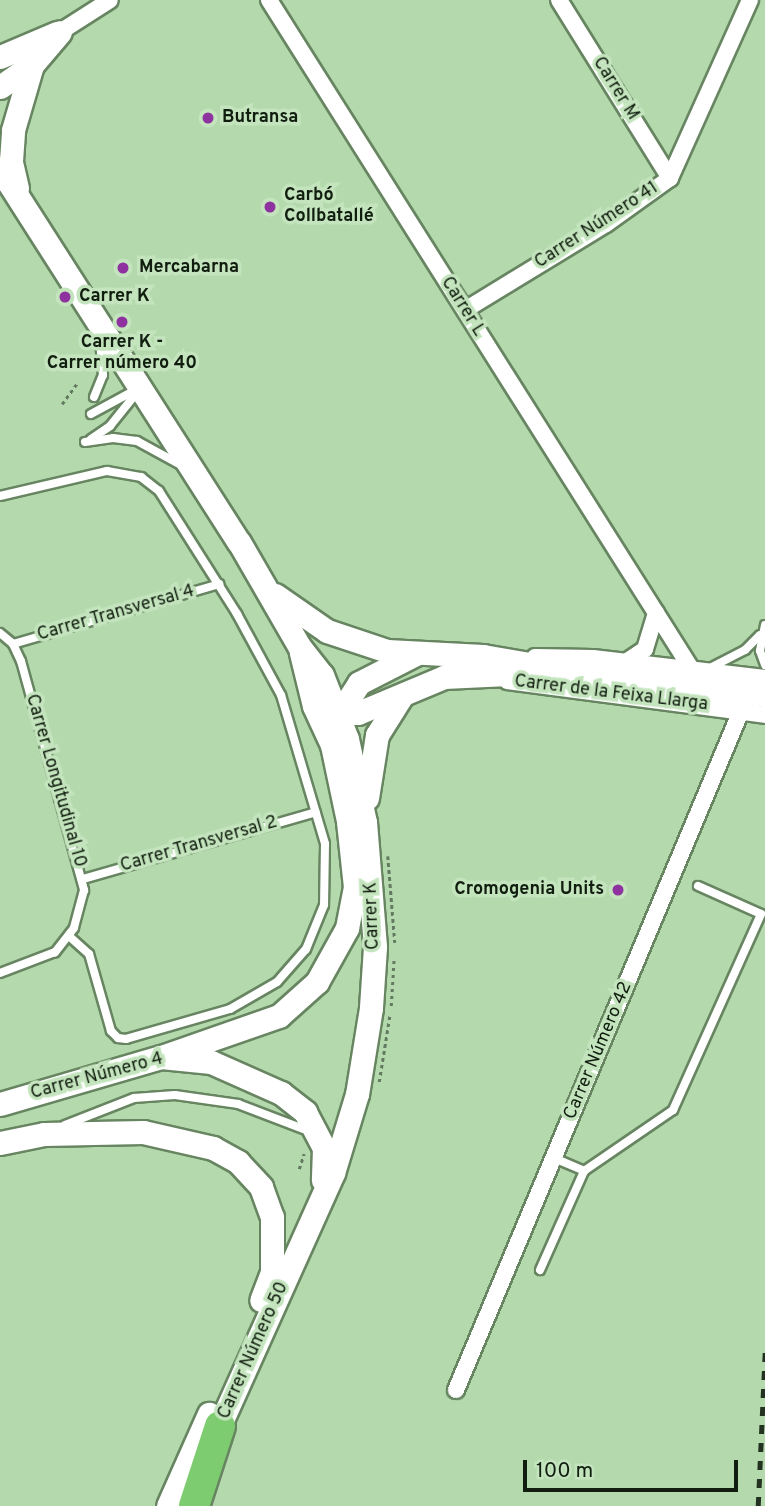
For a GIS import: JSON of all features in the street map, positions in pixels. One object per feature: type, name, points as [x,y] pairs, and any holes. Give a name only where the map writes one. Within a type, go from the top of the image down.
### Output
[{"type":"highway","points":[[194,1506],[220,1426]]},
{"type":"main road","points":[[0,88],[30,54],[60,32]]},
{"type":"main road","points":[[0,43],[30,54]]},
{"type":"main road","points":[[0,57],[30,54]]},
{"type":"main road","points":[[21,201],[11,161],[13,130],[30,54]]},
{"type":"main road","name":"Carrer K","points":[[0,169],[268,591],[299,646],[323,675],[337,712],[365,822],[374,914],[372,1008],[353,1107],[322,1194]]},
{"type":"main road","name":"Carrer de la Feixa Llarga","points":[[268,591],[327,631],[414,655],[482,666],[563,670],[632,669],[765,695]]},
{"type":"main road","name":"Carrer K","points":[[161,1057],[279,1016],[317,982],[334,957],[347,928],[355,887],[331,745],[299,646]]},
{"type":"main road","name":"Carrer de la Feixa Llarga","points":[[337,712],[371,674],[414,655]]},
{"type":"main road","name":"Carrer de la Feixa Llarga","points":[[337,712],[372,709],[415,686],[482,666]]},
{"type":"main road","points":[[308,680],[337,712],[331,745]]},
{"type":"main road","name":"Carrer de la Feixa Llarga","points":[[365,822],[372,754],[380,725],[391,707],[415,686]]},
{"type":"main road","name":"Carrer Número 4","points":[[0,1104],[161,1057],[211,1062],[294,1101],[314,1123],[324,1147],[322,1194]]},
{"type":"main road","name":"Carrer Número 50","points":[[44,1134],[143,1132],[213,1148],[251,1174],[272,1217],[275,1249],[266,1289],[168,1506]]},
{"type":"main road","points":[[0,1143],[44,1134]]},
{"type":"main road","name":"Carrer Número 50","points":[[180,1506],[220,1426],[322,1194]]},
{"type":"street","points":[[60,32],[110,0]]},
{"type":"street","name":"Carrer L","points":[[269,0],[656,613],[698,670]]},
{"type":"street","name":"Carrer M","points":[[559,0],[670,178]]},
{"type":"street","name":"Carrer Número 41","points":[[465,310],[606,224],[670,178],[750,0]]},
{"type":"street","points":[[632,669],[645,649],[656,613]]},
{"type":"street","name":"Carrer de la Feixa Llarga","points":[[482,666],[698,670],[765,678]]},
{"type":"street","name":"Carrer de la Feixa Llarga","points":[[482,666],[544,688],[765,715]]},
{"type":"street","name":"Carrer de la Feixa Llarga","points":[[741,711],[765,709]]},
{"type":"street","name":"Carrer Número 42","points":[[456,1391],[741,711]]},
{"type":"lane","points":[[94,397],[104,364],[98,323]]},
{"type":"lane","points":[[91,414],[140,388]]},
{"type":"lane","points":[[140,388],[110,426],[85,442],[137,441],[192,470]]},
{"type":"lane","points":[[0,496],[92,472],[141,477],[167,501],[219,584],[281,695],[316,812],[327,864],[317,928],[295,965],[244,1004],[126,1040],[118,1038],[111,1031],[89,954],[69,936],[48,957],[0,973]]},
{"type":"lane","name":"Carrer Transversal 4","points":[[13,643],[219,584]]},
{"type":"lane","points":[[698,670],[745,650],[760,635],[765,625]]},
{"type":"lane","points":[[0,633],[13,643]]},
{"type":"lane","points":[[760,635],[765,665]]},
{"type":"lane","name":"Carrer Longitudinal 10","points":[[13,643],[83,879],[81,910],[69,936]]},
{"type":"lane","name":"Carrer Transversal 2","points":[[83,879],[316,812]]},
{"type":"lane","points":[[540,1270],[584,1171],[673,1110],[761,914],[698,886]]},
{"type":"lane","points":[[44,1134],[112,1105],[175,1094],[238,1104],[303,1129]]},
{"type":"lane","points":[[554,1158],[584,1171]]},
{"type":"path","points":[[62,404],[77,383]]},
{"type":"path","points":[[299,1169],[304,1154]]},
{"type":"shaded area","points":[[0,0],[765,0],[765,1506],[0,1506]]},
{"type":"railway","points":[[758,1506],[765,1349]]},
{"type":"place","name":"Butransa","points":[[208,118]]},
{"type":"place","name":"Carbó Collbatallé","points":[[270,207]]},
{"type":"place","name":"Mercabarna","points":[[123,268]]},
{"type":"place","name":"Carrer K","points":[[65,297]]},
{"type":"place","name":"Carrer K - Carrer número 40","points":[[122,322]]},
{"type":"place","name":"Cromogenia Units","points":[[618,890]]}]
